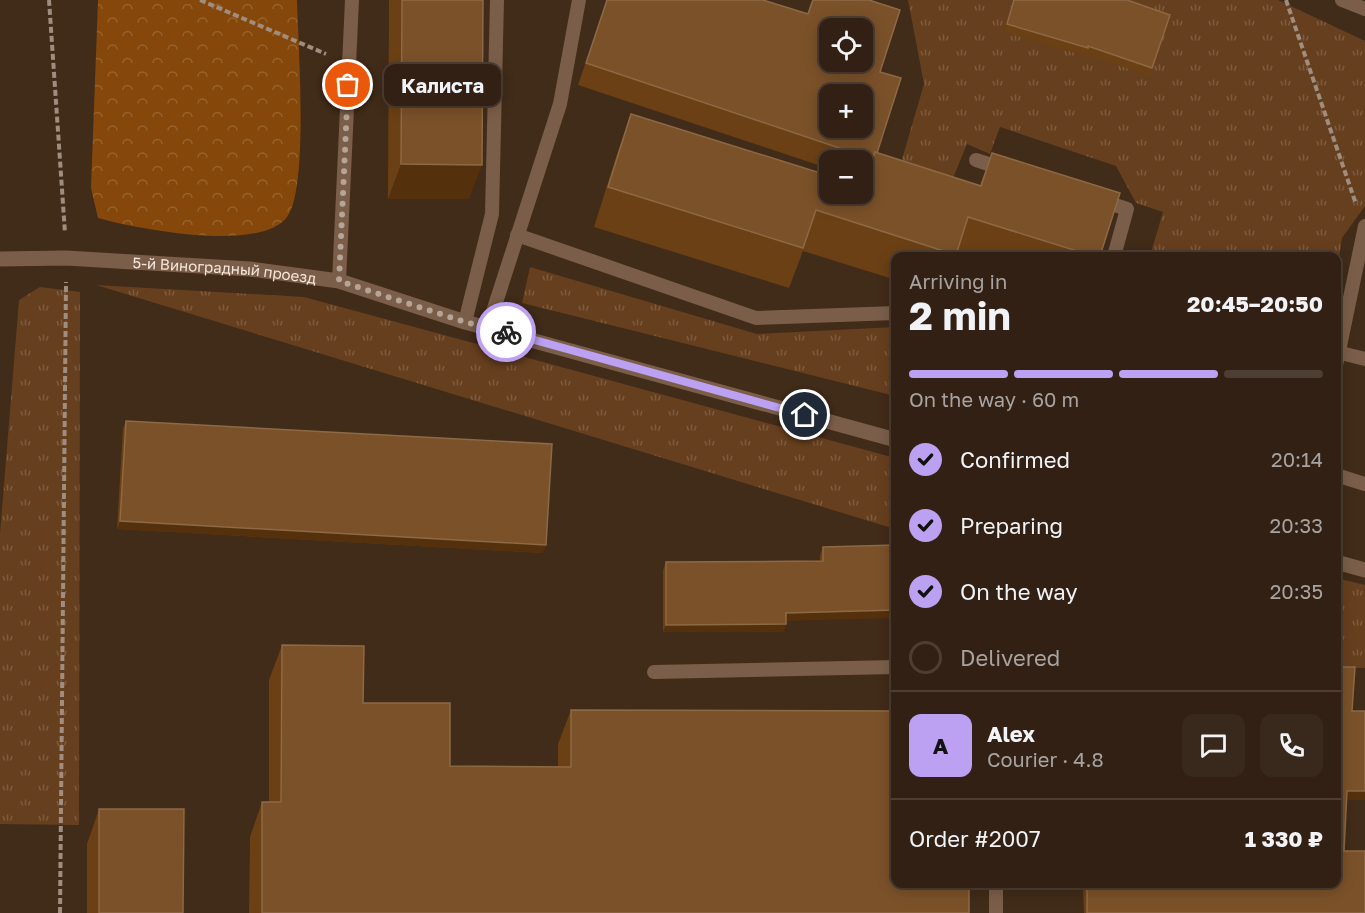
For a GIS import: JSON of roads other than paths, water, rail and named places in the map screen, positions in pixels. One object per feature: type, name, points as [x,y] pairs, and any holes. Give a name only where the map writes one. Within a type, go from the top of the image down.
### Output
[{"type":"street","name":"5-й Виноградный проезд","points":[[0,259],[66,258],[250,268],[339,281],[465,322],[891,439]]},
{"type":"street","points":[[1341,563],[1365,570]]},
{"type":"lane","points":[[339,281],[352,0]]},
{"type":"lane","points":[[465,322],[492,214],[497,0]]},
{"type":"lane","points":[[488,327],[560,104],[579,0]]},
{"type":"lane","points":[[1342,0],[1365,9]]},
{"type":"lane","points":[[976,160],[1019,174]]},
{"type":"lane","points":[[1084,195],[1127,209],[1115,252]]},
{"type":"lane","points":[[1341,349],[1365,226]]},
{"type":"lane","points":[[517,235],[756,318],[891,313]]},
{"type":"lane","points":[[1341,359],[1365,359]]},
{"type":"lane","points":[[1341,476],[1365,483]]},
{"type":"lane","points":[[654,672],[891,667]]},
{"type":"lane","points":[[996,888],[996,913]]},
{"type":"place","name":"Калиста","points":[[348,85]]}]
